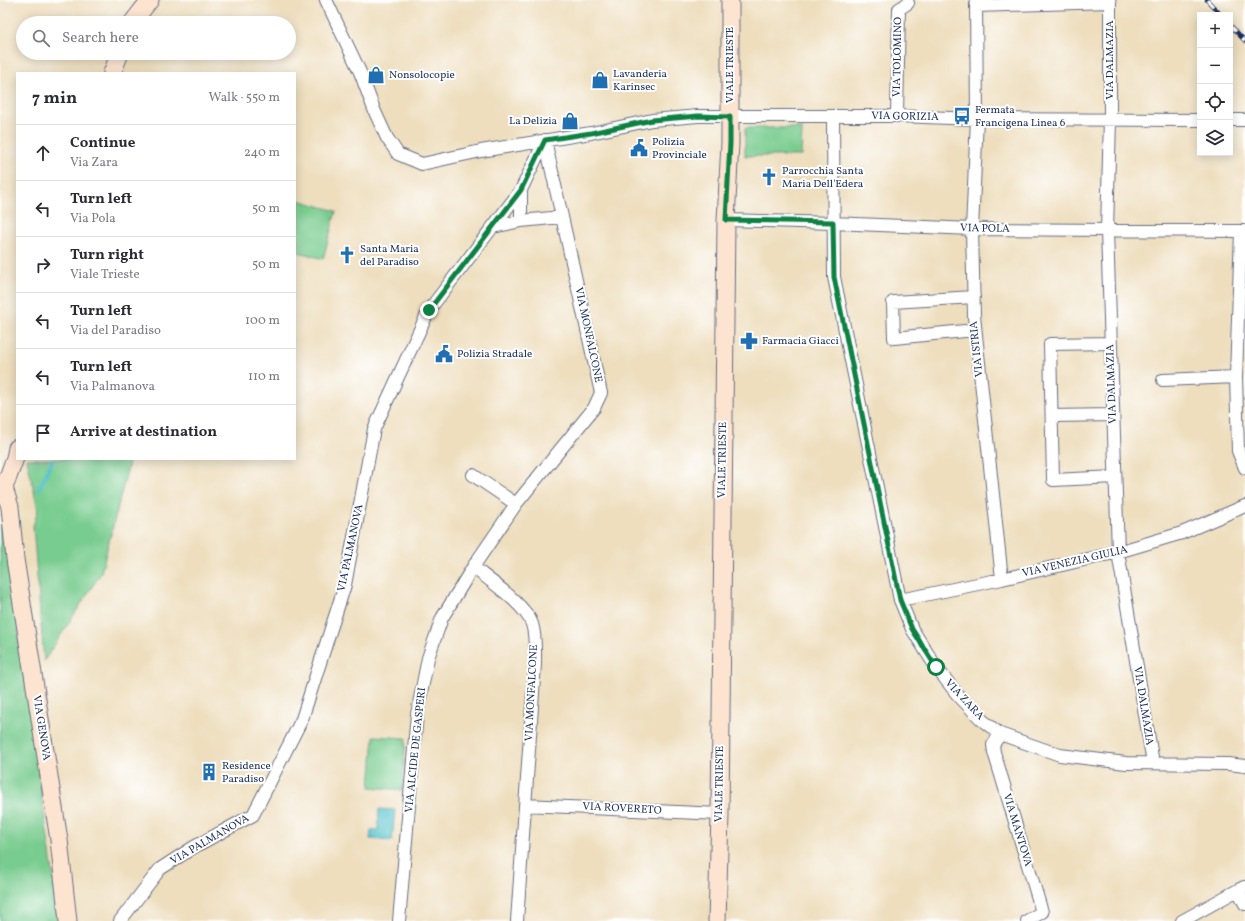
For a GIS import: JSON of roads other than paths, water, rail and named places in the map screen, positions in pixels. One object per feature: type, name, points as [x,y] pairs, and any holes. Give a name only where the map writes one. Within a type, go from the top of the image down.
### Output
[{"type":"main road","name":"VIALE TRIESTE","points":[[717,921],[720,814],[726,220],[730,143],[730,0]]},
{"type":"main road","points":[[135,16],[144,1]]},
{"type":"main road","points":[[112,72],[117,60]]},
{"type":"main road","points":[[0,465],[9,456],[16,444]]},
{"type":"main road","name":"VIA GENOVA","points":[[16,453],[3,488],[10,507],[15,559],[59,840],[68,921]]},
{"type":"main road","points":[[0,520],[13,535]]},
{"type":"street","name":"VIA GORIZIA","points":[[326,0],[360,72],[375,112],[387,138],[398,154],[422,164],[481,151],[591,133],[652,120],[698,116],[897,116],[977,119],[1197,120]]},
{"type":"street","name":"VIA DALMAZIA","points":[[976,3],[1110,2],[1110,119],[1107,230],[1118,552],[1153,763]]},
{"type":"street","name":"VIA TOLOMINO","points":[[897,116],[899,8],[908,3]]},
{"type":"street","name":"VIA ISTRIA","points":[[976,3],[977,119],[972,229],[975,330],[1002,579]]},
{"type":"street","name":"VIA ZARA","points":[[834,116],[834,277],[900,600],[912,629],[936,667],[957,694],[982,720],[1000,734],[1060,755],[1126,763],[1245,766]]},
{"type":"street","points":[[1233,120],[1245,120]]},
{"type":"street","name":"VIA PALMANOVA","points":[[120,921],[160,869],[194,847],[253,815],[302,719],[345,585],[374,428],[429,310],[521,190],[545,140]]},
{"type":"street","name":"VIA MONFALCONE","points":[[517,921],[535,664],[535,641],[532,623],[522,608],[473,567],[516,504],[594,408],[601,393],[545,140]]},
{"type":"street","points":[[521,190],[521,222]]},
{"type":"street","points":[[493,227],[562,217]]},
{"type":"street","name":"VIA POLA","points":[[726,220],[833,222],[972,229],[1243,231]]},
{"type":"street","points":[[1243,231],[1236,377],[1238,451],[1245,468]]},
{"type":"street","points":[[974,296],[893,302],[894,338],[975,330]]},
{"type":"street","points":[[1111,343],[1050,344],[1053,480],[1115,477]]},
{"type":"street","points":[[1163,380],[1236,377]]},
{"type":"street","points":[[1052,416],[1113,415]]},
{"type":"street","points":[[473,475],[516,504]]},
{"type":"street","name":"VIA VENEZIA GIULIA","points":[[900,600],[1002,579],[1118,552],[1182,533],[1245,506]]},
{"type":"street","name":"VIA ALCIDE DE GASPERI","points":[[398,921],[417,714],[428,658],[442,618],[473,567]]},
{"type":"street","name":"VIA MANTOVA","points":[[1000,734],[996,738],[993,745],[994,752],[1042,912],[1027,921]]},
{"type":"street","name":"VIA ROVERETO","points":[[525,805],[720,814]]},
{"type":"street","points":[[1182,921],[1242,888],[1245,904]]},
{"type":"water","points":[[379,809],[395,810],[392,841],[370,839],[371,830],[378,830]]},
{"type":"waterway","points":[[39,489],[53,460]]},
{"type":"railway","points":[[1207,0],[1218,12]]},
{"type":"railway","points":[[1233,28],[1245,41]]},
{"type":"place","name":"Nonsolocopie","points":[[376,75]]},
{"type":"place","name":"Lavanderia Karinsec","points":[[600,80]]},
{"type":"place","name":"Fermata Francigena Linea 6","points":[[962,116]]},
{"type":"place","name":"La Delizia","points":[[570,121]]},
{"type":"place","name":"Polizia Provinciale","points":[[639,148]]},
{"type":"place","name":"Parrocchia Santa Maria Dell'Edera","points":[[769,177]]},
{"type":"place","name":"Santa Maria del Paradiso","points":[[347,255]]},
{"type":"place","name":"Farmacia Giacci","points":[[749,341]]},
{"type":"place","name":"Polizia Stradale","points":[[444,354]]},
{"type":"place","name":"Residence Paradiso","points":[[209,772]]}]
